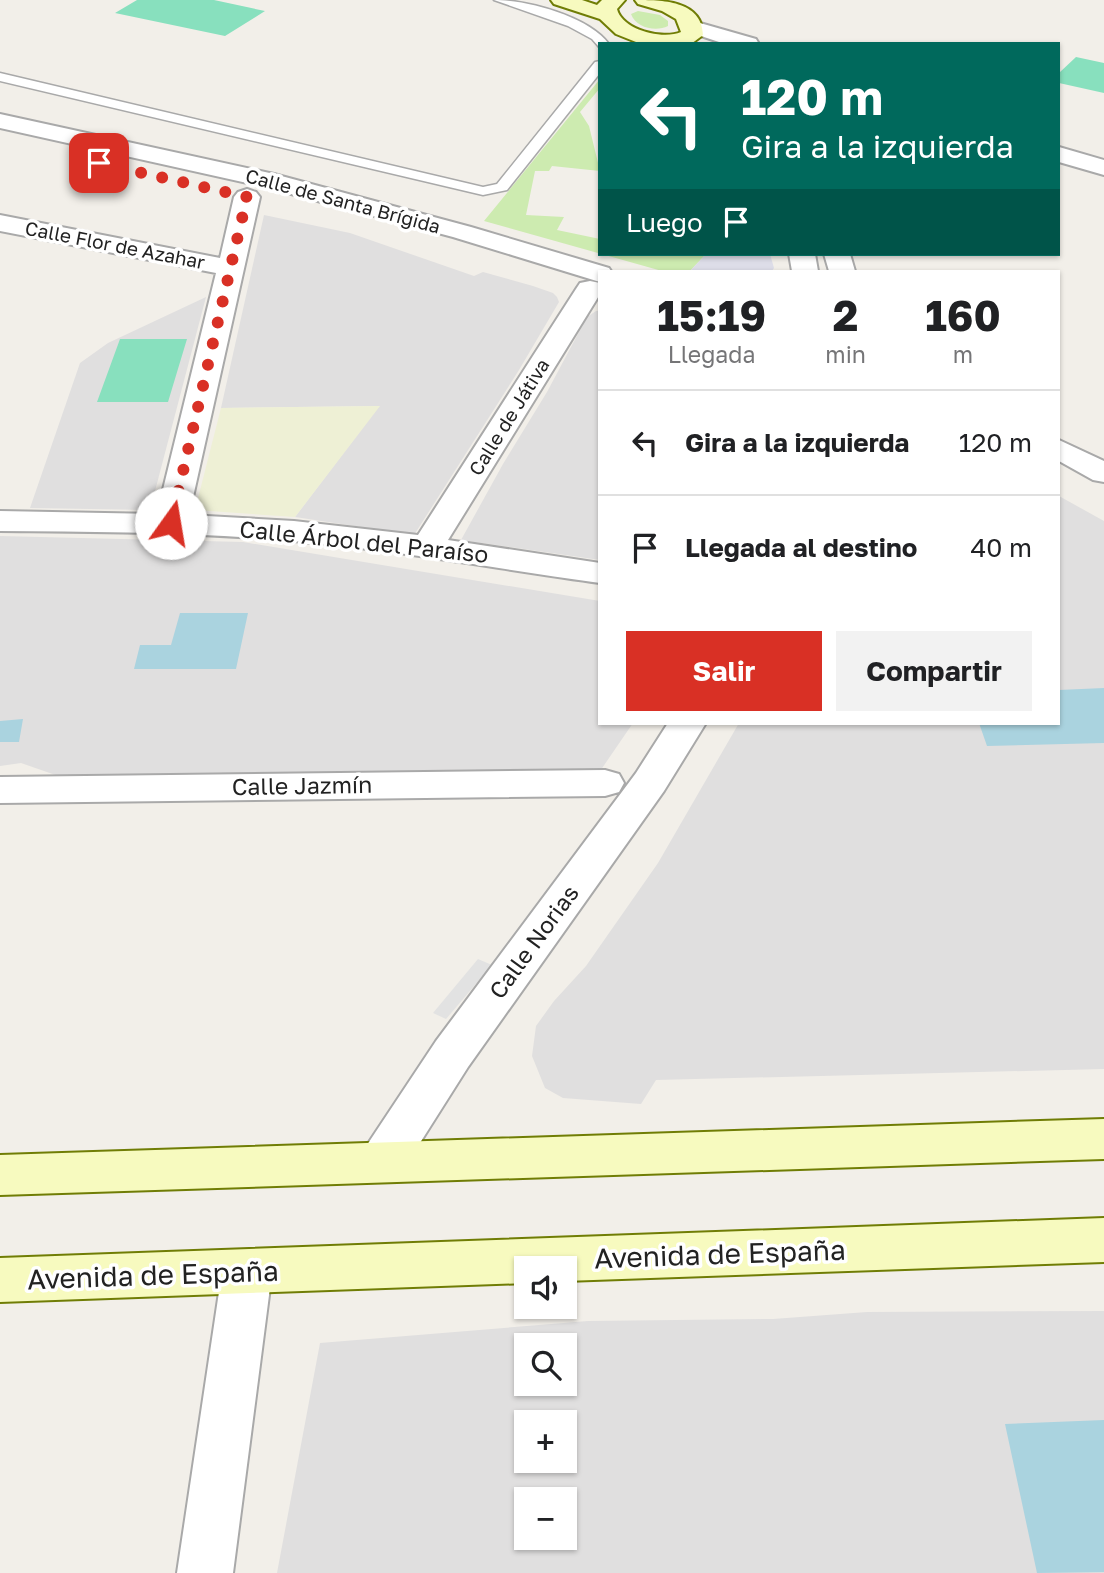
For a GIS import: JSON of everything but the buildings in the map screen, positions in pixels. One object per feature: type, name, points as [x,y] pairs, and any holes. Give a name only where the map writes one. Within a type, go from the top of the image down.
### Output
[{"type":"street","points":[[561,0],[611,4],[625,30],[647,40],[724,42]]},
{"type":"street","points":[[647,0],[674,8],[685,15],[688,39]]},
{"type":"street","name":"Calle de Santa Brígida","points":[[0,121],[265,179],[462,232],[597,285]]},
{"type":"street","points":[[1060,139],[1104,153]]},
{"type":"street","name":"Calle de Santa Brígida","points":[[0,140],[247,197],[597,285]]},
{"type":"street","points":[[1060,154],[1104,168]]},
{"type":"street","points":[[171,523],[247,197]]},
{"type":"street","name":"Calle Flor de Azahar","points":[[0,223],[231,268]]},
{"type":"street","name":"Calle de Játiva","points":[[428,545],[597,285]]},
{"type":"street","points":[[1060,450],[1104,472]]},
{"type":"street","points":[[1060,476],[1104,498]]},
{"type":"street","name":"Calle Árbol del Paraíso","points":[[0,521],[171,523],[293,531],[428,545],[598,573]]},
{"type":"street","name":"Calle Norias","points":[[382,1162],[452,1054],[650,782],[686,725]]},
{"type":"street","name":"Calle Jazmín","points":[[0,790],[605,783]]},
{"type":"street","points":[[0,1175],[1104,1139]]},
{"type":"street","name":"Avenida de España","points":[[0,1280],[1104,1240]]},
{"type":"street","points":[[205,1573],[247,1272]]},
{"type":"lane","points":[[500,0],[571,23],[600,38],[602,42]]},
{"type":"lane","points":[[0,78],[482,191],[502,187],[598,67]]},
{"type":"shaded area","points":[[264,215],[350,233],[474,276],[483,272],[533,286],[557,297],[559,302],[519,370],[414,535],[295,517],[379,406],[221,408]]},
{"type":"shaded area","points":[[704,256],[771,256],[774,268],[773,270],[691,270]]},
{"type":"shaded area","points":[[206,297],[150,510],[30,508],[80,363],[108,343]]},
{"type":"shaded area","points":[[598,311],[598,560],[461,540],[547,392],[587,317]]},
{"type":"shaded area","points":[[1060,497],[1104,521],[1104,1069],[656,1080],[641,1104],[563,1098],[545,1088],[532,1056],[536,1026],[554,1001],[586,966],[658,863],[738,725],[1060,725]]},
{"type":"shaded area","points":[[0,536],[243,542],[598,601],[598,725],[632,725],[596,777],[67,779],[21,763],[0,766]]},
{"type":"shaded area","points":[[478,959],[492,965],[446,1019],[433,1013]]},
{"type":"shaded area","points":[[1104,1311],[1104,1573],[277,1573],[320,1343],[588,1321],[773,1319],[867,1312]]},
{"type":"green space","points":[[137,0],[214,0],[265,11],[225,36],[115,13]]},
{"type":"green space","points":[[638,11],[660,15],[668,21],[668,26],[652,29],[642,26],[631,14]]},
{"type":"green space","points":[[1076,57],[1104,63],[1104,93],[1060,83],[1060,72]]},
{"type":"green space","points":[[598,81],[598,90],[580,112],[589,126],[598,171],[552,166],[549,171],[535,171],[526,215],[564,217],[557,230],[598,239],[598,253],[484,221]]},
{"type":"green space","points":[[608,256],[704,256],[691,270],[658,270]]},
{"type":"green space","points":[[120,339],[187,339],[168,402],[97,402]]},
{"type":"green space","points":[[380,406],[295,517],[195,510],[221,408]]},
{"type":"water","points":[[180,613],[248,613],[236,669],[134,669],[140,645],[171,645]]},
{"type":"water","points":[[1104,688],[1104,743],[987,746],[980,725],[1060,725],[1060,690]]},
{"type":"water","points":[[23,719],[19,742],[0,742],[0,721]]},
{"type":"water","points":[[1104,1420],[1104,1572],[1037,1573],[1005,1424]]},
{"type":"route","points":[[99,163],[247,197],[171,523]]}]
